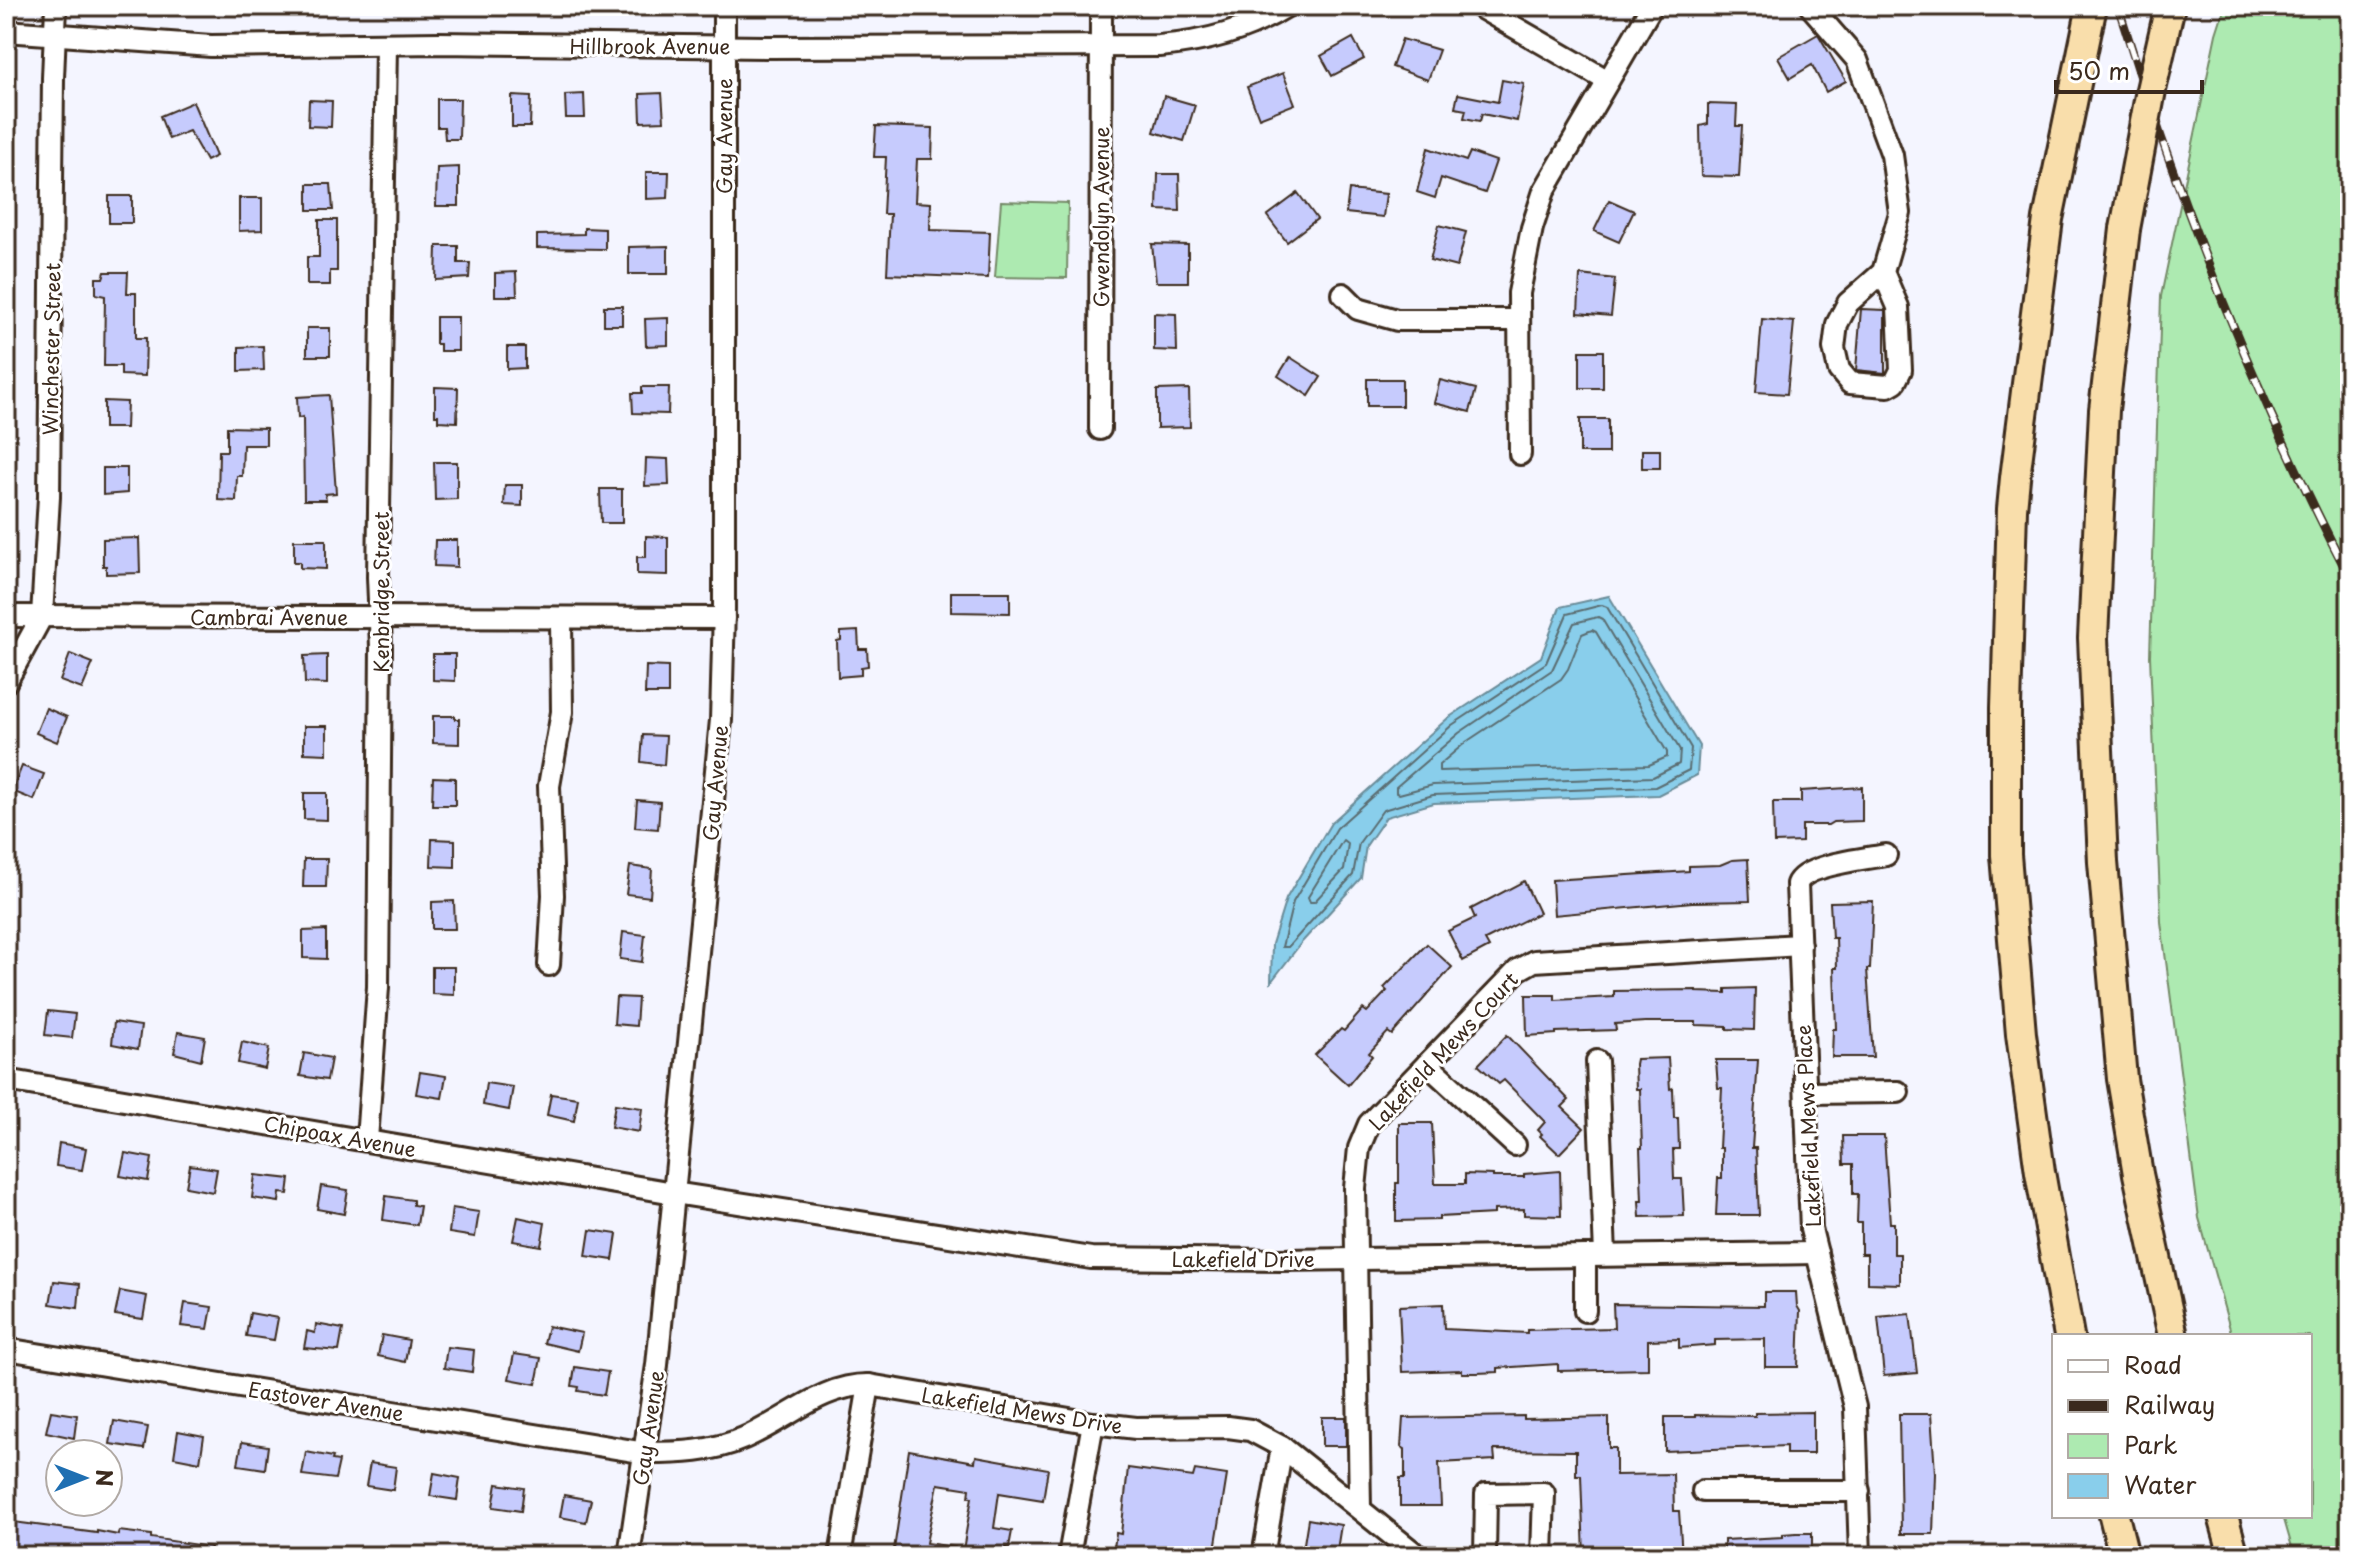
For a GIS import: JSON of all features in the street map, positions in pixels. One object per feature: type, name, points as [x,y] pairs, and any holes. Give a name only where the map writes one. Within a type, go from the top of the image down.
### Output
[{"type":"highway","points":[[2069,1334],[2040,1172],[2021,1034],[2006,840],[2006,707],[2012,509],[2048,219],[2092,6]]},
{"type":"highway","points":[[2170,6],[2125,229],[2104,410],[2093,638],[2103,862],[2122,1079],[2138,1174],[2173,1334]]},
{"type":"highway","points":[[2114,1518],[2124,1556]]},
{"type":"highway","points":[[2224,1518],[2234,1556]]},
{"type":"street","name":"Winchester Street","points":[[6,682],[42,616],[49,497],[56,6]]},
{"type":"street","name":"Gay Avenue","points":[[629,1556],[646,1453],[716,779],[724,618],[724,6]]},
{"type":"street","name":"Gwendolyn Avenue","points":[[1100,429],[1101,6]]},
{"type":"street","name":"Hillbrook Avenue","points":[[6,31],[211,46],[1159,46],[1215,39],[1270,17],[1287,6]]},
{"type":"street","points":[[1478,6],[1608,81]]},
{"type":"street","points":[[1520,454],[1519,293],[1532,228],[1544,191],[1652,6]]},
{"type":"street","points":[[1810,6],[1857,60],[1892,155],[1900,213],[1883,272],[1848,303],[1837,324],[1834,348],[1839,370],[1850,383],[1888,386],[1895,382],[1901,370],[1898,307],[1883,272]]},
{"type":"street","name":"Kenbridge Street","points":[[367,1140],[378,987],[378,577],[386,44]]},
{"type":"street","points":[[1343,294],[1358,309],[1397,320],[1519,320]]},
{"type":"street","name":"Cambrai Avenue","points":[[6,616],[724,618]]},
{"type":"street","points":[[549,965],[553,895],[549,786],[562,712],[561,619]]},
{"type":"street","name":"Lakefield Mews Place","points":[[1860,1556],[1855,1407],[1811,1229],[1797,884],[1799,878],[1814,869],[1886,855]]},
{"type":"street","name":"Lakefield Mews Court","points":[[1360,1509],[1355,1188],[1359,1148],[1369,1124],[1518,970],[1534,961],[1800,945]]},
{"type":"street","points":[[1585,1311],[1595,1256],[1597,1061]]},
{"type":"street","points":[[1427,1064],[1515,1145]]},
{"type":"street","name":"Chipoax Avenue","points":[[6,1080],[674,1193]]},
{"type":"street","points":[[1806,1093],[1898,1092]]},
{"type":"street","name":"Lakefield Drive","points":[[674,1193],[1091,1258],[1817,1253]]},
{"type":"street","name":"Eastover Avenue","points":[[6,1349],[646,1453]]},
{"type":"street","points":[[840,1556],[869,1385]]},
{"type":"street","name":"Lakefield Mews Drive","points":[[646,1453],[708,1450],[743,1439],[840,1387],[869,1385],[1093,1423],[1136,1428],[1228,1427],[1262,1434],[1282,1447],[1418,1556]]},
{"type":"street","points":[[1069,1556],[1093,1423]]},
{"type":"street","points":[[1263,1556],[1282,1447]]},
{"type":"street","points":[[1703,1491],[1859,1491]]},
{"type":"street","points":[[1485,1556],[1486,1494],[1544,1493],[1542,1556]]},
{"type":"green space","points":[[2225,6],[2350,6],[2350,1556],[2294,1554],[2284,1518],[2312,1518],[2312,1334],[2231,1334],[2199,1218],[2161,922],[2150,656],[2161,296],[2216,34]]},
{"type":"green space","points":[[1001,201],[1068,203],[1067,278],[995,277]]},
{"type":"water","points":[[1609,596],[1699,746],[1697,775],[1658,795],[1434,803],[1386,817],[1366,846],[1361,878],[1302,942],[1271,982],[1272,944],[1286,899],[1331,823],[1448,718],[1541,657],[1560,607]]},
{"type":"building","points":[[1818,34],[1846,81],[1826,92],[1812,65],[1790,78],[1778,57]]},
{"type":"building","points":[[1353,38],[1364,59],[1332,76],[1321,56]]},
{"type":"building","points":[[1402,39],[1439,50],[1428,80],[1392,67]]},
{"type":"building","points":[[1283,73],[1295,104],[1259,118],[1247,87]]},
{"type":"building","points":[[1502,80],[1524,84],[1517,121],[1482,114],[1480,121],[1464,118],[1466,110],[1455,108],[1458,94],[1498,102]]},
{"type":"building","points":[[662,93],[664,121],[641,122],[640,94]]},
{"type":"building","points":[[584,94],[585,118],[566,118],[565,95]]},
{"type":"building","points":[[512,96],[531,97],[530,127],[512,127]]},
{"type":"building","points":[[1164,96],[1195,105],[1184,141],[1154,132]]},
{"type":"building","points":[[437,99],[460,99],[459,139],[445,139],[444,127],[437,127]]},
{"type":"building","points":[[309,100],[332,101],[331,127],[308,126]]},
{"type":"building","points":[[193,102],[216,156],[206,161],[189,131],[169,139],[160,116]]},
{"type":"building","points":[[1708,104],[1737,105],[1736,126],[1742,126],[1739,177],[1701,176],[1700,126],[1708,124]]},
{"type":"building","points":[[876,126],[933,128],[932,159],[917,159],[915,202],[931,203],[930,230],[990,232],[988,278],[887,274],[890,214],[883,214],[886,157],[874,157]]},
{"type":"building","points":[[1428,148],[1466,161],[1470,152],[1496,161],[1485,193],[1441,178],[1435,198],[1417,192]]},
{"type":"building","points":[[459,167],[459,206],[436,206],[437,168]]},
{"type":"building","points":[[646,172],[669,172],[668,198],[646,199]]},
{"type":"building","points":[[1158,174],[1179,174],[1180,211],[1157,210]]},
{"type":"building","points":[[308,184],[331,184],[333,210],[308,210]]},
{"type":"building","points":[[1349,190],[1386,194],[1383,217],[1346,213]]},
{"type":"building","points":[[1298,193],[1317,219],[1287,242],[1267,216]]},
{"type":"building","points":[[109,196],[132,196],[132,223],[109,223]]},
{"type":"building","points":[[239,198],[262,198],[262,230],[239,231]]},
{"type":"building","points":[[1609,200],[1634,211],[1619,242],[1594,231]]},
{"type":"building","points":[[319,220],[337,220],[337,271],[330,271],[330,285],[307,285],[307,257],[319,257]]},
{"type":"building","points":[[1439,225],[1466,232],[1457,267],[1430,260]]},
{"type":"building","points":[[584,228],[605,229],[605,249],[537,248],[537,235],[584,234]]},
{"type":"building","points":[[1152,244],[1188,245],[1188,282],[1156,282]]},
{"type":"building","points":[[437,246],[458,246],[458,263],[470,263],[469,278],[436,280]]},
{"type":"building","points":[[668,246],[668,274],[629,274],[629,247]]},
{"type":"building","points":[[105,272],[128,272],[127,293],[136,293],[136,338],[146,338],[145,376],[121,375],[121,366],[104,366],[105,296],[96,294],[96,278],[103,278]]},
{"type":"building","points":[[516,272],[517,296],[495,296],[495,273]]},
{"type":"building","points":[[1580,275],[1615,279],[1611,316],[1578,313]]},
{"type":"building","points":[[604,306],[622,306],[622,325],[604,325]]},
{"type":"building","points":[[1861,309],[1885,310],[1885,373],[1856,370]]},
{"type":"building","points":[[1154,313],[1176,314],[1177,351],[1154,350]]},
{"type":"building","points":[[436,317],[458,317],[458,351],[440,351],[440,344],[436,344]]},
{"type":"building","points":[[668,318],[668,345],[646,346],[645,319]]},
{"type":"building","points":[[1762,319],[1794,322],[1787,394],[1756,392]]},
{"type":"building","points":[[307,328],[330,328],[330,356],[307,356]]},
{"type":"building","points":[[263,346],[264,370],[239,371],[239,347]]},
{"type":"building","points":[[507,347],[525,347],[525,368],[507,369]]},
{"type":"building","points":[[1580,351],[1603,351],[1603,388],[1580,388]]},
{"type":"building","points":[[1290,357],[1321,377],[1309,396],[1278,376]]},
{"type":"building","points":[[1367,379],[1402,379],[1402,406],[1367,406]]},
{"type":"building","points":[[1440,380],[1476,389],[1470,412],[1434,403]]},
{"type":"building","points":[[435,387],[458,388],[457,422],[438,421],[438,415],[435,415]]},
{"type":"building","points":[[642,387],[669,387],[668,414],[633,413],[632,393],[642,393]]},
{"type":"building","points":[[1189,389],[1190,427],[1157,428],[1157,390]]},
{"type":"building","points":[[329,395],[336,493],[325,494],[326,500],[304,500],[303,417],[298,418],[297,397]]},
{"type":"building","points":[[104,401],[127,402],[126,428],[104,428]]},
{"type":"building","points":[[1580,419],[1608,419],[1608,453],[1580,453]]},
{"type":"building","points":[[227,427],[266,428],[266,445],[243,445],[242,476],[237,476],[236,501],[218,500],[219,451],[227,451]]},
{"type":"building","points":[[1642,450],[1660,450],[1660,468],[1642,468]]},
{"type":"building","points":[[646,458],[668,459],[669,485],[645,486]]},
{"type":"building","points":[[434,462],[457,462],[457,499],[435,500]]},
{"type":"building","points":[[103,468],[127,468],[127,493],[103,495]]},
{"type":"building","points":[[505,485],[522,485],[522,506],[504,505]]},
{"type":"building","points":[[600,489],[622,489],[622,523],[601,523]]},
{"type":"building","points":[[646,536],[668,537],[668,575],[637,574],[637,557],[646,557]]},
{"type":"building","points":[[139,538],[140,573],[106,574],[103,539]]},
{"type":"building","points":[[294,540],[326,540],[326,569],[300,568],[300,562],[294,562]]},
{"type":"building","points":[[435,540],[457,540],[457,567],[434,566]]},
{"type":"building","points":[[951,592],[1010,592],[1010,613],[951,612]]},
{"type":"building","points":[[858,631],[859,649],[867,649],[868,666],[861,667],[861,675],[838,677],[837,641],[841,640],[841,632]]},
{"type":"building","points":[[70,654],[93,663],[82,689],[60,681]]},
{"type":"building","points":[[433,654],[455,654],[455,681],[433,680]]},
{"type":"building","points":[[327,655],[327,684],[305,683],[304,656]]},
{"type":"building","points":[[646,666],[668,667],[668,694],[645,694]]},
{"type":"building","points":[[46,708],[67,717],[57,742],[36,733]]},
{"type":"building","points":[[433,716],[455,716],[459,719],[459,744],[433,743]]},
{"type":"building","points":[[304,726],[327,726],[327,754],[304,753]]},
{"type":"building","points":[[643,735],[666,736],[664,765],[641,762]]},
{"type":"building","points":[[22,766],[44,774],[34,800],[12,791]]},
{"type":"building","points":[[433,777],[455,778],[455,805],[432,805]]},
{"type":"building","points":[[1862,787],[1862,821],[1802,825],[1802,842],[1774,843],[1773,802],[1801,802],[1801,791]]},
{"type":"building","points":[[304,793],[327,793],[327,820],[304,819]]},
{"type":"building","points":[[637,800],[660,802],[658,829],[635,827]]},
{"type":"building","points":[[432,839],[455,840],[455,867],[431,866]]},
{"type":"building","points":[[304,859],[327,859],[326,887],[303,887]]},
{"type":"building","points":[[1748,859],[1750,901],[1692,902],[1554,915],[1552,880],[1689,871],[1689,866],[1720,865]]},
{"type":"building","points":[[630,866],[652,869],[650,897],[626,894]]},
{"type":"building","points":[[1524,881],[1539,913],[1485,940],[1489,947],[1463,961],[1448,931],[1475,918],[1471,909]]},
{"type":"building","points":[[454,901],[455,929],[432,929],[432,902]]},
{"type":"building","points":[[1873,901],[1870,969],[1867,969],[1873,1057],[1832,1057],[1833,1029],[1836,1029],[1834,968],[1837,968],[1830,902]]},
{"type":"building","points":[[326,930],[326,959],[303,958],[303,931]]},
{"type":"building","points":[[623,932],[645,935],[642,962],[620,959]]},
{"type":"building","points":[[1427,944],[1452,967],[1392,1035],[1388,1032],[1369,1053],[1372,1056],[1348,1085],[1315,1055],[1341,1029],[1344,1031],[1363,1009],[1367,1012],[1387,991],[1384,988]]},
{"type":"building","points":[[432,967],[454,967],[454,995],[432,994]]},
{"type":"building","points":[[1755,988],[1754,1030],[1696,1025],[1696,1022],[1645,1022],[1615,1024],[1616,1030],[1527,1036],[1526,995],[1555,995],[1555,1000],[1614,997],[1614,991],[1696,990],[1726,993],[1726,989]]},
{"type":"building","points":[[616,997],[638,998],[636,1026],[614,1024]]},
{"type":"building","points":[[48,1011],[75,1014],[72,1038],[45,1035]]},
{"type":"building","points":[[114,1022],[141,1026],[138,1049],[112,1044]]},
{"type":"building","points":[[178,1032],[205,1037],[201,1060],[174,1053]]},
{"type":"building","points":[[1507,1035],[1569,1100],[1562,1107],[1584,1128],[1559,1154],[1540,1136],[1542,1134],[1538,1130],[1545,1122],[1504,1080],[1499,1084],[1478,1065]]},
{"type":"building","points":[[242,1042],[269,1048],[265,1069],[238,1063]]},
{"type":"building","points":[[304,1053],[331,1058],[327,1080],[300,1076]]},
{"type":"building","points":[[1668,1058],[1674,1118],[1678,1118],[1679,1149],[1673,1149],[1674,1179],[1682,1179],[1684,1216],[1640,1217],[1642,1148],[1640,1089],[1636,1089],[1635,1064],[1636,1059]]},
{"type":"building","points":[[1716,1060],[1758,1060],[1752,1148],[1756,1148],[1759,1215],[1716,1215],[1718,1178],[1722,1178],[1722,1148],[1719,1148],[1722,1088],[1718,1088]]},
{"type":"building","points":[[420,1072],[446,1076],[442,1098],[416,1094]]},
{"type":"building","points":[[486,1083],[513,1087],[509,1110],[483,1105]]},
{"type":"building","points":[[551,1094],[578,1098],[574,1121],[547,1115]]},
{"type":"building","points":[[615,1104],[642,1108],[639,1132],[611,1127]]},
{"type":"building","points":[[1399,1123],[1432,1123],[1435,1184],[1465,1184],[1465,1174],[1524,1177],[1524,1174],[1560,1171],[1561,1216],[1524,1215],[1524,1209],[1439,1217],[1439,1220],[1396,1221]]},
{"type":"building","points":[[1843,1136],[1884,1136],[1890,1223],[1894,1223],[1894,1254],[1900,1254],[1900,1284],[1867,1283],[1867,1254],[1861,1254],[1861,1223],[1857,1223],[1858,1194],[1853,1194],[1853,1164],[1844,1164]]},
{"type":"building","points":[[59,1143],[86,1148],[82,1170],[56,1166]]},
{"type":"building","points":[[125,1153],[152,1158],[148,1181],[120,1176]]},
{"type":"building","points":[[190,1165],[217,1169],[213,1192],[186,1187]]},
{"type":"building","points":[[255,1175],[290,1179],[288,1194],[280,1193],[279,1202],[252,1198]]},
{"type":"building","points":[[321,1186],[348,1190],[344,1214],[317,1209]]},
{"type":"building","points":[[386,1196],[413,1200],[413,1205],[420,1206],[417,1225],[383,1220]]},
{"type":"building","points":[[452,1208],[479,1212],[475,1237],[449,1233]]},
{"type":"building","points":[[518,1217],[545,1223],[541,1246],[513,1241]]},
{"type":"building","points":[[590,1230],[617,1234],[613,1260],[586,1256]]},
{"type":"building","points":[[54,1281],[80,1284],[78,1308],[50,1304]]},
{"type":"building","points":[[120,1291],[147,1296],[143,1319],[115,1315]]},
{"type":"building","points":[[1764,1292],[1796,1292],[1800,1311],[1798,1367],[1765,1367],[1765,1339],[1715,1340],[1715,1345],[1679,1348],[1679,1339],[1648,1340],[1648,1369],[1558,1371],[1558,1364],[1498,1368],[1498,1372],[1402,1372],[1399,1306],[1443,1304],[1444,1329],[1527,1333],[1527,1330],[1614,1328],[1613,1304],[1764,1306]]},
{"type":"building","points":[[185,1303],[212,1307],[208,1329],[181,1326]]},
{"type":"building","points":[[250,1313],[278,1318],[274,1340],[246,1336]]},
{"type":"building","points":[[1910,1314],[1917,1373],[1884,1376],[1878,1317]]},
{"type":"building","points":[[316,1324],[343,1329],[339,1351],[304,1348],[307,1331],[315,1333]]},
{"type":"building","points":[[548,1326],[582,1333],[578,1351],[544,1343]]},
{"type":"building","points":[[382,1335],[409,1340],[405,1362],[378,1356]]},
{"type":"building","points":[[447,1347],[474,1350],[472,1372],[444,1368]]},
{"type":"building","points":[[514,1354],[541,1358],[536,1384],[509,1379]]},
{"type":"building","points":[[575,1367],[608,1372],[604,1395],[578,1391],[579,1387],[572,1386]]},
{"type":"building","points":[[51,1411],[77,1415],[74,1438],[46,1432]]},
{"type":"building","points":[[1813,1412],[1813,1454],[1786,1454],[1786,1446],[1665,1451],[1665,1417]]},
{"type":"building","points":[[1899,1414],[1931,1414],[1935,1473],[1933,1534],[1901,1534]]},
{"type":"building","points":[[1524,1416],[1524,1419],[1609,1417],[1609,1448],[1616,1448],[1616,1475],[1673,1474],[1674,1511],[1679,1511],[1682,1556],[1584,1556],[1581,1475],[1576,1475],[1576,1451],[1494,1450],[1495,1460],[1439,1463],[1441,1506],[1400,1506],[1400,1478],[1405,1478],[1405,1449],[1401,1447],[1403,1418]]},
{"type":"building","points":[[1322,1417],[1346,1417],[1346,1446],[1322,1446]]},
{"type":"building","points":[[114,1421],[148,1427],[144,1449],[124,1446],[124,1438],[111,1438]]},
{"type":"building","points":[[178,1431],[204,1436],[200,1462],[174,1457]]},
{"type":"building","points":[[242,1442],[268,1446],[265,1469],[238,1465]]},
{"type":"building","points":[[909,1450],[975,1462],[976,1456],[1048,1469],[1043,1500],[999,1493],[994,1528],[1012,1531],[1005,1556],[962,1556],[972,1497],[969,1497],[970,1489],[938,1484],[926,1543],[955,1547],[954,1556],[893,1556]]},
{"type":"building","points":[[306,1452],[339,1461],[335,1479],[302,1475]]},
{"type":"building","points":[[370,1463],[396,1467],[393,1490],[366,1486]]},
{"type":"building","points":[[1128,1468],[1193,1477],[1195,1470],[1227,1475],[1214,1556],[1113,1556],[1116,1533],[1121,1534]]},
{"type":"building","points":[[434,1473],[460,1478],[457,1500],[430,1496]]},
{"type":"building","points":[[497,1484],[524,1488],[521,1511],[493,1507]]},
{"type":"building","points":[[564,1495],[591,1500],[586,1522],[560,1517]]},
{"type":"building","points":[[1308,1519],[1341,1525],[1336,1556],[1302,1556]]},
{"type":"building","points":[[6,1521],[97,1533],[118,1535],[119,1531],[151,1535],[151,1538],[211,1547],[210,1556],[6,1556]]},
{"type":"building","points":[[1812,1533],[1812,1556],[1724,1556],[1724,1540]]},
{"type":"railway","points":[[2118,6],[2167,153],[2221,297],[2282,439],[2350,578]]}]
